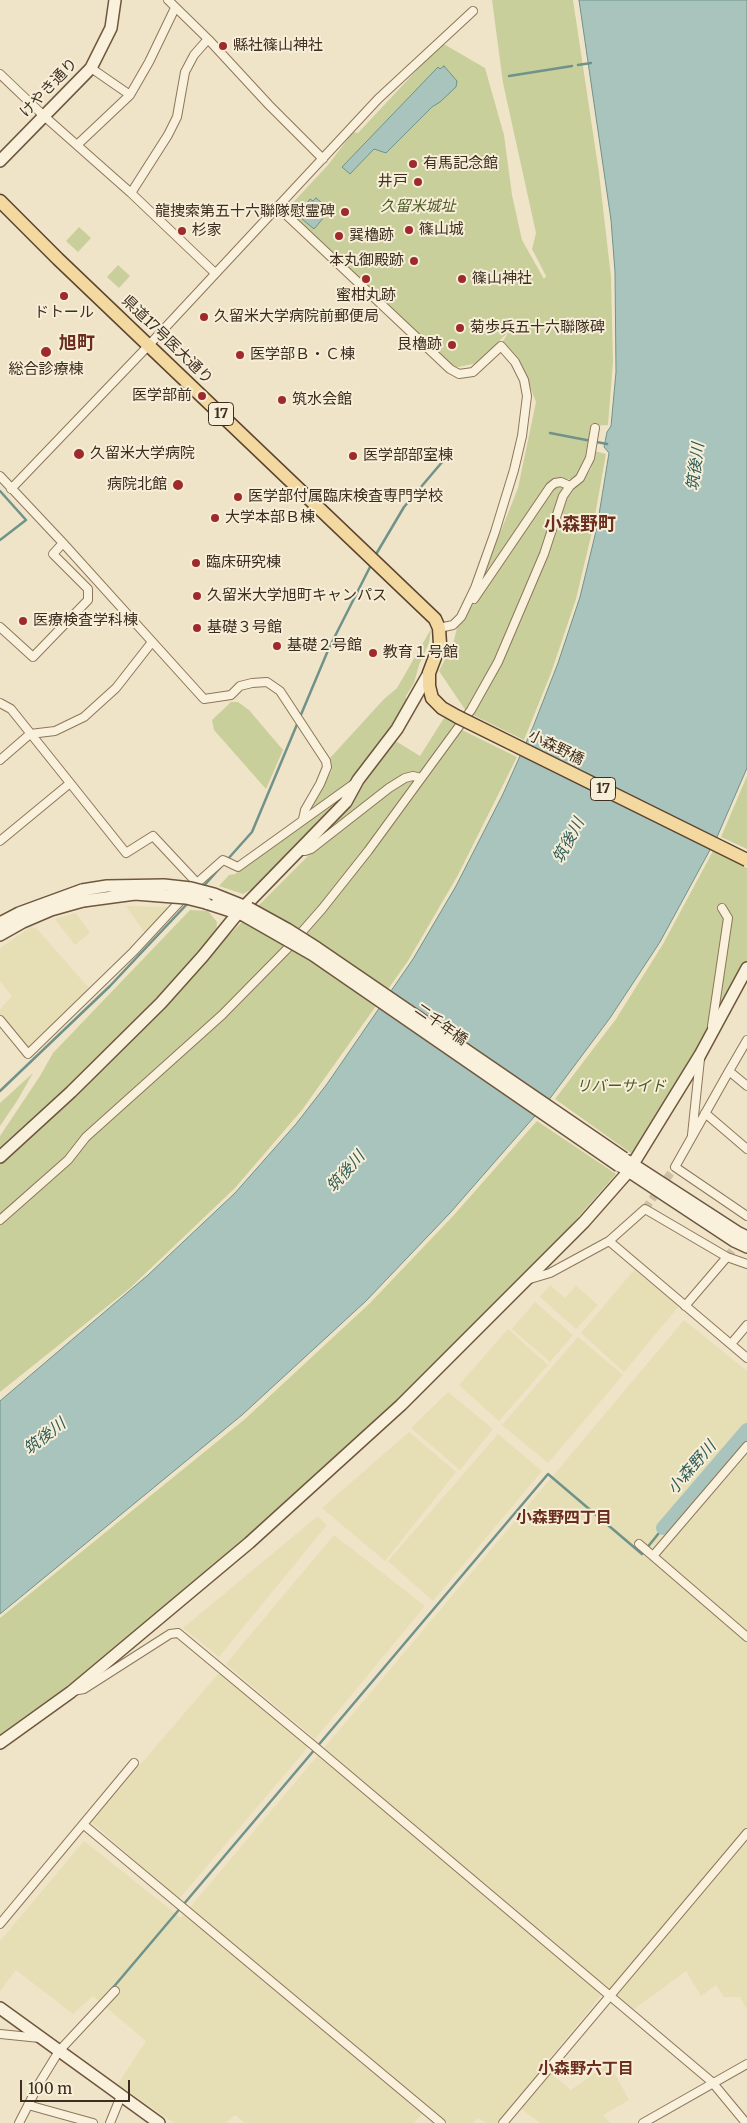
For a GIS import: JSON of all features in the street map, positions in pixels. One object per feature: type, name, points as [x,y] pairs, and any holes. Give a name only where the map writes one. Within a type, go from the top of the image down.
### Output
[{"type":"main road","name":"県道17号医大通り","points":[[0,201],[435,619],[439,628]]},
{"type":"main road","name":"17","points":[[429,673],[440,644],[439,628]]},
{"type":"main road","name":"小森野橋","points":[[429,673],[428,686],[432,698],[442,708],[458,718],[747,860]]},
{"type":"street","name":"けやき通り","points":[[0,161],[90,68],[111,28],[115,0]]},
{"type":"street","points":[[168,0],[323,159]]},
{"type":"street","points":[[77,146],[130,94],[165,32],[176,8]]},
{"type":"street","points":[[11,489],[150,345],[378,99],[473,11]]},
{"type":"street","points":[[131,193],[168,135],[177,117],[184,72],[194,55],[208,39]]},
{"type":"street","points":[[90,68],[130,94]]},
{"type":"street","points":[[0,74],[77,146],[131,193],[215,273]]},
{"type":"street","points":[[278,207],[450,369],[459,374],[473,372],[501,346],[515,362],[524,380],[527,396],[522,436],[514,470],[495,532],[461,617],[453,625],[439,628]]},
{"type":"street","points":[[0,1220],[68,1160],[86,1137],[215,1021],[286,950],[322,910],[368,851],[470,710],[498,662],[544,554],[563,496],[585,470],[595,428]]},
{"type":"street","points":[[0,476],[64,543],[204,699],[208,700],[231,695],[240,686],[252,682],[267,682],[280,691],[326,761],[327,767],[320,784],[305,810],[303,819]]},
{"type":"street","points":[[466,607],[550,487],[555,483],[561,482],[570,486]]},
{"type":"street","points":[[0,627],[33,657],[88,600],[88,588],[53,554],[64,543]]},
{"type":"street","points":[[0,760],[30,734],[55,731],[84,717],[116,688],[152,642]]},
{"type":"street","points":[[0,1156],[71,1092],[161,1003],[244,910],[346,802],[358,780],[397,729],[429,673]]},
{"type":"street","points":[[0,703],[11,709],[126,853],[153,836],[197,883]]},
{"type":"street","points":[[300,851],[311,849],[397,783],[413,776],[421,778]]},
{"type":"street","points":[[0,1020],[28,1054],[133,952],[213,867],[224,860],[238,867],[358,780]]},
{"type":"street","points":[[0,841],[69,784]]},
{"type":"street","points":[[0,935],[23,922],[107,886],[164,885],[191,888],[214,894],[244,910]]},
{"type":"street","points":[[0,923],[26,910],[83,896],[135,894],[186,898],[244,910]]},
{"type":"street","points":[[709,1037],[715,1014],[728,918],[722,908]]},
{"type":"street","name":"二千年橋","points":[[244,910],[626,1165]]},
{"type":"street","points":[[0,1743],[71,1692],[249,1543],[360,1445],[584,1222],[626,1165],[700,1055],[747,968]]},
{"type":"street","points":[[747,1040],[675,1167],[747,1216]]},
{"type":"street","points":[[692,1139],[700,1055]]},
{"type":"street","points":[[729,1071],[747,1086]]},
{"type":"street","points":[[705,1113],[747,1149]]},
{"type":"street","points":[[626,1165],[747,1237]]},
{"type":"street","points":[[626,1165],[734,1241],[747,1247]]},
{"type":"street","points":[[528,1279],[550,1273],[608,1241],[645,1208],[727,1257],[747,1264]]},
{"type":"street","points":[[608,1241],[747,1358]]},
{"type":"street","points":[[685,1306],[727,1257]]},
{"type":"street","points":[[731,1344],[747,1325]]},
{"type":"street","points":[[653,1556],[747,1446]]},
{"type":"street","points":[[639,1544],[747,1636]]},
{"type":"street","points":[[71,1692],[84,1689],[170,1634],[178,1634],[712,2082],[746,2123]]},
{"type":"street","points":[[0,1924],[134,1763]]},
{"type":"street","points":[[84,1825],[441,2123]]},
{"type":"street","points":[[503,2123],[609,1994],[747,1833]]},
{"type":"street","points":[[19,2123],[59,2051],[115,1991]]},
{"type":"street","points":[[0,2008],[159,2123]]},
{"type":"street","points":[[0,2034],[40,2038]]},
{"type":"street","points":[[643,2123],[712,2082],[747,2064]]},
{"type":"street","points":[[110,2123],[121,2096]]},
{"type":"street","points":[[28,2105],[93,2123]]},
{"type":"shaded area","points":[[126,906],[168,907],[145,933]]},
{"type":"shaded area","points":[[76,913],[90,933],[75,945],[55,919]]},
{"type":"shaded area","points":[[31,927],[36,928],[89,988],[27,1049],[0,1016],[0,1009],[12,996],[0,981],[0,948]]},
{"type":"shaded area","points":[[634,1270],[679,1306],[624,1372],[581,1333]]},
{"type":"shaded area","points":[[550,1285],[565,1298],[576,1286],[598,1305],[576,1329],[540,1297]]},
{"type":"shaded area","points":[[535,1302],[573,1335],[550,1362],[512,1329]]},
{"type":"shaded area","points":[[684,1320],[747,1371],[747,2010],[740,1997],[724,1997],[716,1985],[701,1996],[686,1971],[634,2009],[607,1988],[543,2067],[571,2090],[609,2063],[629,2100],[603,2115],[610,2123],[540,2123],[515,2104],[497,2123],[486,2123],[478,2118],[472,2123],[447,2123],[428,2107],[414,2123],[245,2123],[235,2115],[226,2123],[174,2123],[118,2084],[146,2041],[93,1996],[73,2014],[16,1970],[0,1991],[0,1941],[84,1841],[181,1918]]},
{"type":"shaded area","points":[[508,1329],[548,1365],[499,1421],[459,1385]]},
{"type":"shaded area","points":[[578,1337],[623,1375],[548,1463],[502,1425]]},
{"type":"shaded area","points":[[448,1392],[493,1429],[460,1470],[411,1428]]},
{"type":"shaded area","points":[[409,1432],[456,1472],[385,1561],[322,1508]]},
{"type":"shaded area","points":[[498,1434],[542,1471],[433,1601],[388,1561]]},
{"type":"shaded area","points":[[318,1516],[327,1525],[219,1657],[183,1628]]},
{"type":"shaded area","points":[[334,1535],[425,1606],[315,1739],[226,1664]]},
{"type":"shaded area","points":[[219,1673],[309,1746],[179,1899],[91,1822]]},
{"type":"green space","name":"久留米城址","points":[[492,0],[573,0],[599,173],[611,277],[613,362],[608,425],[593,426],[587,459],[579,474],[570,479],[553,480],[481,581],[518,488],[536,402],[522,366],[502,343],[509,331],[478,363],[453,368],[285,211],[328,165],[353,132],[358,133],[442,43],[485,68],[504,135],[512,195],[522,240],[544,279],[546,276],[532,249],[536,233],[503,83]]},
{"type":"green space","points":[[79,227],[91,238],[78,252],[66,241]]},
{"type":"green space","points":[[118,265],[130,276],[119,288],[107,277]]},
{"type":"green space","points":[[595,451],[606,454],[592,532],[576,599],[551,673],[524,740],[471,714],[500,662],[567,495],[591,469]]},
{"type":"green space","points":[[559,486],[566,487],[541,554],[495,662],[466,711],[439,671],[453,644],[457,628],[551,490]]},
{"type":"green space","points":[[431,629],[429,643],[419,665],[414,683],[406,696],[406,708],[358,777],[311,809],[332,770],[330,758],[384,699],[397,688]]},
{"type":"green space","points":[[231,702],[238,702],[249,710],[283,750],[266,789],[214,730],[212,720]]},
{"type":"green space","points":[[444,718],[457,724],[422,773],[404,773],[328,829],[358,792],[394,740],[420,756]]},
{"type":"green space","points":[[460,729],[517,757],[458,875],[408,961],[302,1110],[235,1188],[129,1289],[0,1392],[0,1152],[79,1085],[316,848],[405,782],[416,780]]},
{"type":"green space","points":[[747,776],[747,849],[721,837]]},
{"type":"green space","points":[[341,799],[263,883],[243,894],[219,886],[229,875],[235,874]]},
{"type":"green space","name":"リバーサイド","points":[[713,851],[747,868],[747,961],[705,1040],[632,1154],[555,1099],[616,1019],[663,944]]},
{"type":"green space","points":[[190,910],[208,911],[217,922],[216,935],[157,1002],[71,1088],[0,1150],[0,1136],[53,1053]]},
{"type":"green space","points":[[33,1073],[17,1101],[0,1126],[0,1103]]},
{"type":"green space","name":"リバーサイド","points":[[537,1121],[616,1174],[545,1255],[385,1416],[238,1548],[69,1688],[0,1736],[0,1618],[245,1419],[370,1303],[453,1216]]},
{"type":"water","name":"筑後川","points":[[579,0],[747,0],[747,768],[717,837],[660,942],[610,1018],[548,1101],[450,1213],[366,1301],[242,1415],[0,1614],[0,1401],[148,1275],[235,1193],[296,1124],[327,1084],[413,959],[456,886],[503,794],[533,727],[558,663],[580,597],[597,527],[609,453],[604,447],[607,432],[611,426],[616,372],[615,272],[611,220]]},
{"type":"water","points":[[444,66],[457,81],[456,87],[432,107],[386,153],[374,149],[350,174],[342,167],[438,67],[440,69]]},
{"type":"water","points":[[316,198],[330,210],[314,229],[302,219],[301,215],[303,208],[310,199],[313,201]]},
{"type":"waterway","points":[[578,65],[591,63]]},
{"type":"waterway","points":[[509,76],[572,66]]},
{"type":"waterway","points":[[550,433],[607,444]]},
{"type":"waterway","points":[[375,556],[404,507],[443,461]]},
{"type":"waterway","points":[[0,491],[26,520],[0,540]]},
{"type":"waterway","points":[[300,717],[329,648],[372,563]]},
{"type":"waterway","points":[[202,888],[252,832],[298,722]]},
{"type":"waterway","points":[[0,1091],[110,986],[188,903]]},
{"type":"waterway","name":"小森野川","points":[[663,1528],[747,1430]]},
{"type":"waterway","points":[[111,1990],[548,1474],[642,1554],[663,1528]]},
{"type":"tunnel","points":[[645,1209],[675,1167]]},
{"type":"tunnel","points":[[727,1257],[740,1241]]},
{"type":"place","name":"縣社篠山神社","points":[[223,46]]},
{"type":"place","name":"有馬記念館","points":[[413,164]]},
{"type":"place","name":"井戸","points":[[418,182]]},
{"type":"place","name":"龍捜索第五十六聯隊慰霊碑","points":[[345,212]]},
{"type":"place","name":"篠山城","points":[[409,230]]},
{"type":"place","name":"杉家","points":[[182,231]]},
{"type":"place","name":"巽櫓跡","points":[[339,236]]},
{"type":"place","name":"本丸御殿跡","points":[[414,261]]},
{"type":"place","name":"蜜柑丸跡","points":[[366,279]]},
{"type":"place","name":"篠山神社","points":[[462,279]]},
{"type":"place","name":"ドトール","points":[[64,296]]},
{"type":"place","name":"久留米大学病院前郵便局","points":[[204,317]]},
{"type":"place","name":"菊歩兵五十六聯隊碑","points":[[460,328]]},
{"type":"place","name":"艮櫓跡","points":[[452,345]]},
{"type":"place","name":"総合診療棟","points":[[46,352]]},
{"type":"place","name":"医学部Ｂ・Ｃ棟","points":[[240,355]]},
{"type":"place","name":"医学部前","points":[[202,396]]},
{"type":"place","name":"筑水会館","points":[[282,400]]},
{"type":"place","name":"久留米大学病院","points":[[79,454]]},
{"type":"place","name":"医学部部室棟","points":[[353,456]]},
{"type":"place","name":"病院北館","points":[[178,485]]},
{"type":"place","name":"医学部付属臨床検査専門学校","points":[[238,497]]},
{"type":"place","name":"大学本部Ｂ棟","points":[[215,518]]},
{"type":"place","name":"臨床研究棟","points":[[196,563]]},
{"type":"place","name":"久留米大学旭町キャンパス","points":[[197,596]]},
{"type":"place","name":"医療検査学科棟","points":[[23,621]]},
{"type":"place","name":"基礎３号館","points":[[197,628]]},
{"type":"place","name":"基礎２号館","points":[[277,646]]},
{"type":"place","name":"教育１号館","points":[[373,653]]},
{"type":"district","name":"旭町","points":[[77,344]]},
{"type":"district","name":"小森野町","points":[[580,525]]},
{"type":"district","name":"小森野四丁目","points":[[564,1518]]},
{"type":"district","name":"小森野六丁目","points":[[586,2069]]}]
